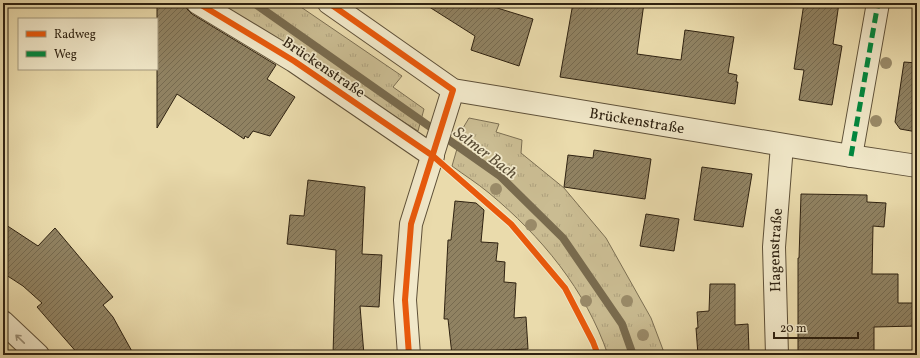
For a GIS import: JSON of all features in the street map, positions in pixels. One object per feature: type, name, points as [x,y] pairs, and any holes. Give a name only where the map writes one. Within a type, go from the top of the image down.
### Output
[{"type":"street","name":"Brückenstraße","points":[[198,3],[435,149]]},
{"type":"street","points":[[851,156],[878,3]]},
{"type":"street","name":"Brückenstraße","points":[[334,4],[450,99],[782,145],[917,166]]},
{"type":"street","points":[[409,355],[406,300],[411,224],[450,99]]},
{"type":"street","name":"Hagenstraße","points":[[777,355],[774,247],[782,145]]},
{"type":"street","points":[[3,322],[38,355]]},
{"type":"green space","points":[[216,3],[295,3],[402,76],[393,87],[424,109],[418,131]]},
{"type":"green space","points":[[469,118],[499,124],[496,132],[522,140],[521,153],[564,188],[606,238],[651,318],[665,355],[608,355],[599,331],[587,308],[560,266],[544,246],[526,227],[484,189],[452,166],[463,128]]},
{"type":"building","points":[[157,3],[184,3],[192,14],[276,65],[267,79],[295,97],[270,136],[253,131],[248,138],[245,136],[244,139],[177,94],[157,128]]},
{"type":"building","points":[[423,3],[481,3],[533,19],[519,66],[471,50],[475,36]]},
{"type":"building","points":[[573,3],[644,3],[637,54],[681,60],[685,30],[734,37],[728,73],[737,75],[736,82],[738,82],[735,104],[560,77]]},
{"type":"building","points":[[804,3],[839,3],[833,44],[842,46],[832,105],[799,100],[804,70],[794,69]]},
{"type":"building","points":[[904,62],[917,63],[917,132],[900,129],[895,122]]},
{"type":"building","points":[[594,150],[651,159],[645,199],[564,187],[568,155],[593,158]]},
{"type":"building","points":[[702,167],[752,174],[743,227],[694,220]]},
{"type":"building","points":[[308,180],[365,187],[362,254],[382,255],[379,307],[360,306],[364,355],[333,355],[336,250],[287,244],[290,215],[304,216]]},
{"type":"building","points":[[801,194],[867,195],[867,202],[886,203],[884,227],[873,226],[872,274],[898,274],[898,303],[917,303],[917,326],[874,327],[874,355],[798,355],[798,258]]},
{"type":"building","points":[[455,201],[476,203],[484,210],[481,242],[498,243],[496,261],[505,262],[504,282],[516,283],[514,318],[526,317],[528,349],[480,351],[481,355],[452,355],[448,319],[444,319],[448,240],[451,240]]},
{"type":"building","points":[[646,214],[679,219],[674,251],[640,246]]},
{"type":"building","points":[[3,223],[38,246],[55,228],[113,297],[103,305],[113,317],[134,355],[79,355],[37,307],[42,303],[23,286],[3,273]]},
{"type":"building","points":[[710,284],[735,284],[735,325],[748,324],[749,351],[698,355],[696,328],[698,328],[697,312],[709,311]]},
{"type":"waterway","name":"Selmer Bach","points":[[254,3],[500,176],[563,238],[622,324],[633,355]]},
{"type":"marked path","points":[[851,156],[878,3]]},
{"type":"cycle path","points":[[198,3],[294,61],[433,156],[511,224],[565,288],[593,342],[598,355]]},
{"type":"cycle path","points":[[329,3],[453,90],[411,224],[405,300],[409,355]]}]
